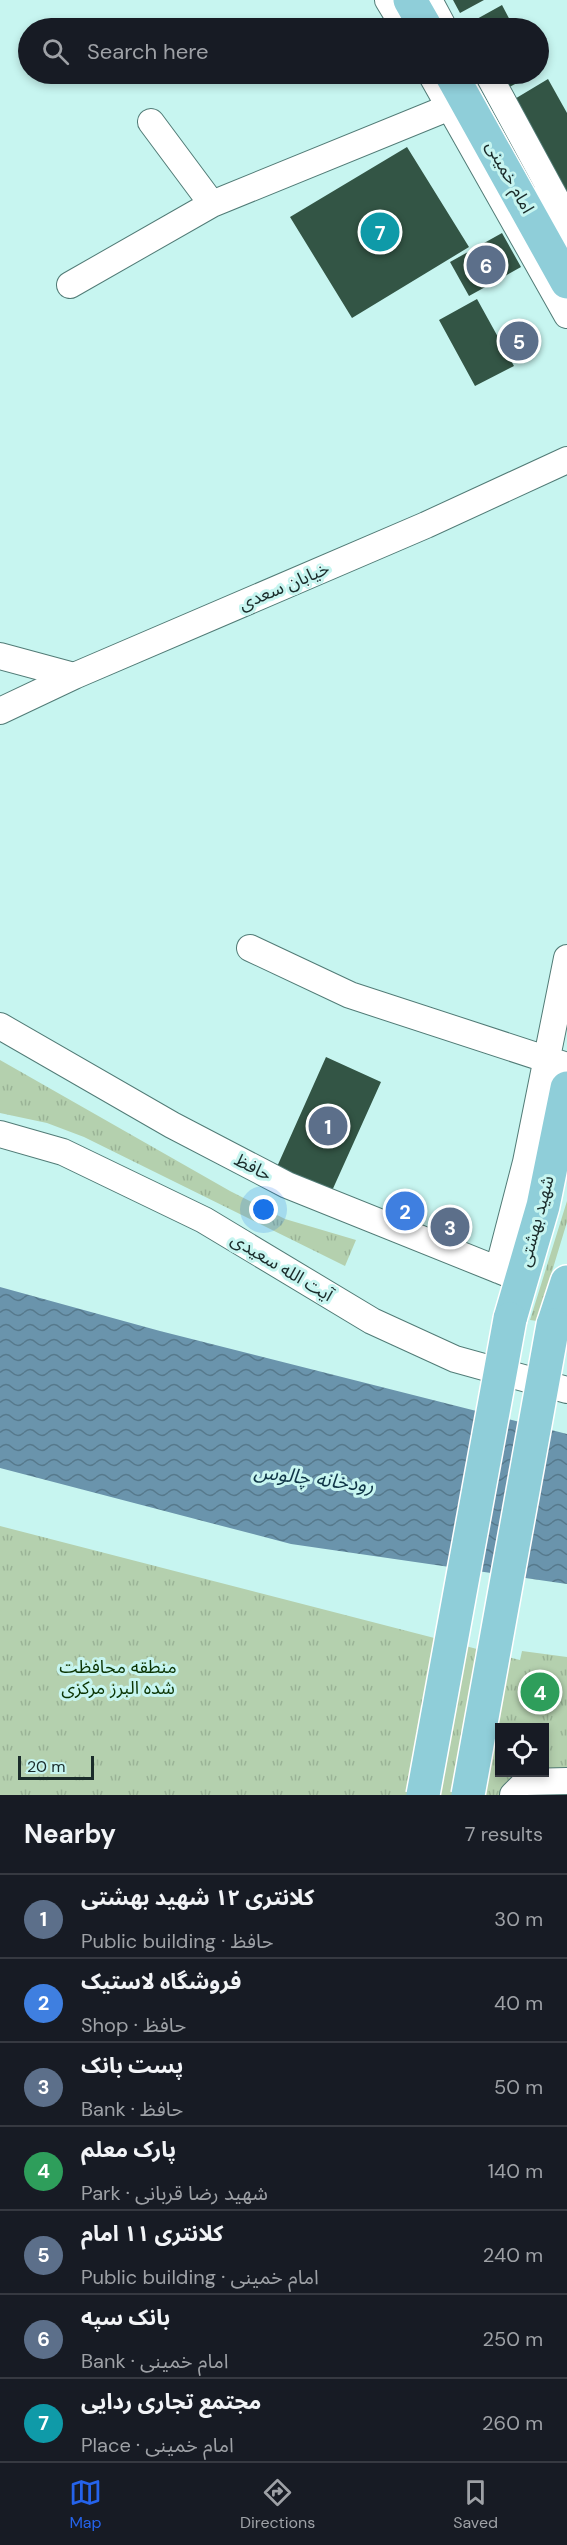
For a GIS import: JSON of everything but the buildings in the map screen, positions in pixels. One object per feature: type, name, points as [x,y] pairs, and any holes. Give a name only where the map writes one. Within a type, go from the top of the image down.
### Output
[{"type":"main road","points":[[410,0],[420,18]]},
{"type":"main road","name":"امام خمینی","points":[[459,88],[561,235],[567,282]]},
{"type":"main road","name":"شهید بهشتی","points":[[423,1795],[510,1319],[509,1274],[543,1206],[567,1088]]},
{"type":"main road","points":[[468,1795],[553,1324],[567,1281]]},
{"type":"street","points":[[388,0],[399,18]]},
{"type":"street","points":[[429,0],[439,18]]},
{"type":"street","points":[[448,0],[458,18]]},
{"type":"street","points":[[493,84],[561,235]]},
{"type":"street","points":[[70,285],[212,204],[459,88],[567,315]]},
{"type":"street","points":[[151,122],[212,204]]},
{"type":"street","name":"خیابان سعدی","points":[[0,711],[74,676],[426,525],[567,460]]},
{"type":"street","points":[[0,656],[74,676]]},
{"type":"street","points":[[250,948],[350,995],[557,1063]]},
{"type":"street","points":[[509,1274],[526,1162],[557,1063],[567,958]]},
{"type":"street","name":"حافظ","points":[[0,1026],[172,1125],[288,1185],[509,1274]]},
{"type":"street","name":"آیت الله سعیدی","points":[[0,1134],[63,1152],[204,1220],[372,1321],[455,1359],[567,1390]]},
{"type":"street","points":[[513,1795],[526,1782],[567,1781]]},
{"type":"green space","points":[[0,1060],[230,1191],[285,1219],[356,1240],[345,1266],[84,1137],[47,1123],[0,1113]]},
{"type":"green space","points":[[567,1201],[567,1222],[537,1321],[530,1320]]},
{"type":"green space","name":"منطقه محافظت شده البرز مرکزی","points":[[0,1526],[520,1660],[522,1651],[567,1657],[567,1795],[0,1795]]},
{"type":"water","name":"رودخانه چالوس","points":[[0,1287],[160,1331],[567,1434],[567,1584],[291,1544],[0,1468]]},
{"type":"place","name":"مجتمع تجاری ردایی","points":[[380,232]]},
{"type":"place","name":"بانک سپه","points":[[486,265]]},
{"type":"place","name":"کلانتری ۱۱ امام","points":[[519,341]]},
{"type":"place","name":"کلانتری ۱۲ شهید بهشتی","points":[[328,1126]]},
{"type":"place","name":"فروشگاه لاستیک","points":[[405,1211]]},
{"type":"place","name":"پست بانک","points":[[450,1227]]},
{"type":"place","name":"پارک معلم","points":[[540,1692]]}]
